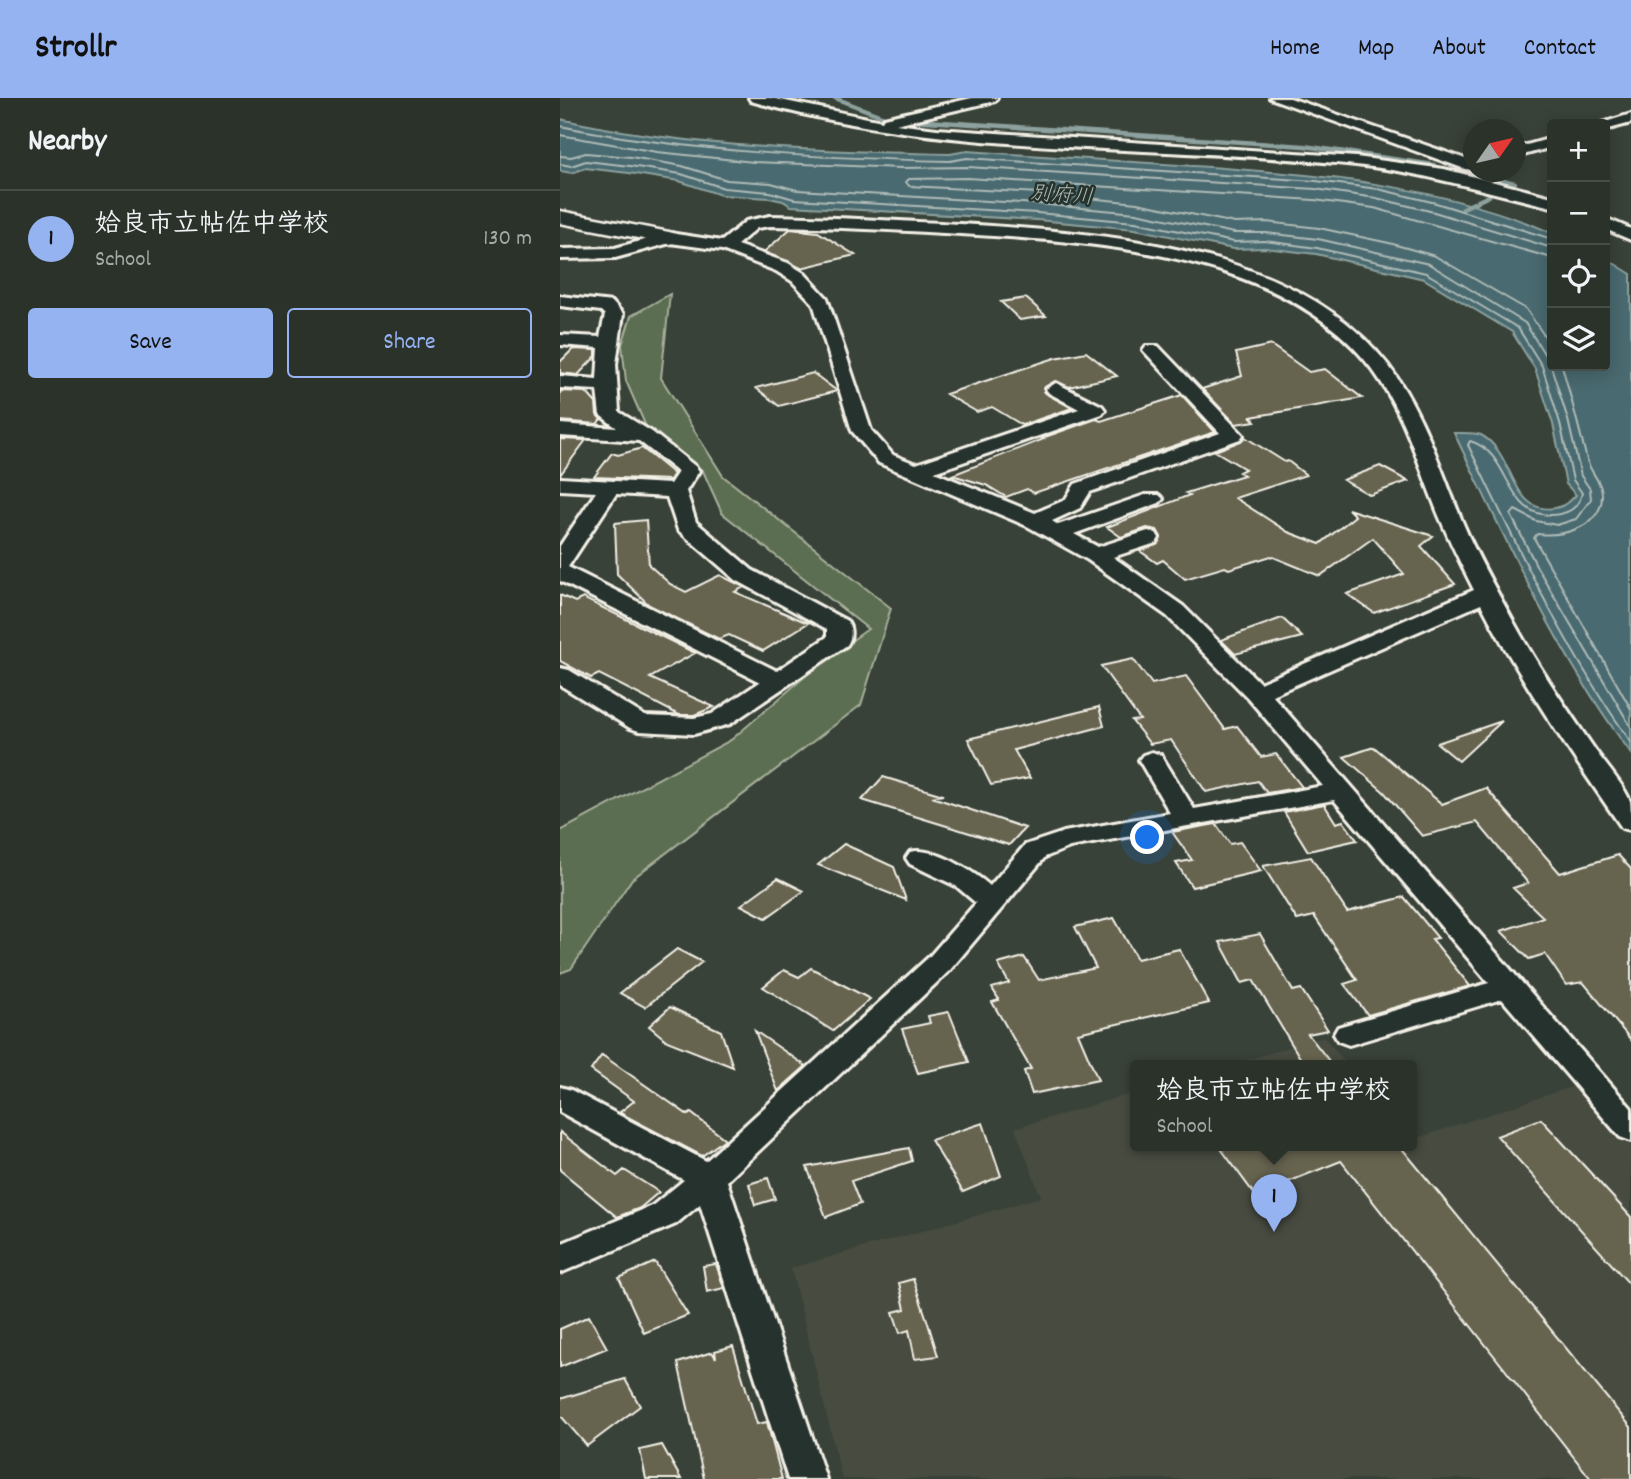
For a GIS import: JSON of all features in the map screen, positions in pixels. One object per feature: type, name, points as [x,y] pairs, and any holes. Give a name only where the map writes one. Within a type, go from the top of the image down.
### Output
[{"type":"street","points":[[755,98],[799,111],[870,125],[1118,147],[1297,156],[1444,174],[1547,201]]},
{"type":"street","points":[[870,125],[990,98]]},
{"type":"street","points":[[1277,98],[1463,163]]},
{"type":"street","points":[[1610,124],[1631,118]]},
{"type":"street","points":[[1526,150],[1547,144]]},
{"type":"street","points":[[1444,174],[1463,169]]},
{"type":"street","points":[[560,217],[725,246],[782,267],[810,288],[821,302],[862,431],[886,459],[1035,520],[1096,555],[1175,611],[1256,693],[1631,1129]]},
{"type":"street","points":[[725,246],[752,224],[770,221],[1036,233],[1143,246],[1190,257],[1260,282],[1310,304],[1340,326],[1369,354],[1389,381],[1418,435],[1452,523],[1512,645],[1631,822]]},
{"type":"street","points":[[1610,225],[1631,235]]},
{"type":"street","points":[[560,254],[615,253],[669,238]]},
{"type":"street","points":[[560,301],[606,306],[614,314],[607,343],[605,385],[610,415],[645,436],[689,471],[676,491],[686,525],[744,575],[839,626],[839,640],[721,719],[694,726],[639,723],[560,675]]},
{"type":"street","points":[[560,340],[607,343]]},
{"type":"street","points":[[1035,520],[1073,504],[1082,488],[1233,435],[1152,350]]},
{"type":"street","points":[[560,382],[605,385]]},
{"type":"street","points":[[916,471],[1095,410],[1056,389]]},
{"type":"street","points":[[560,430],[645,436]]},
{"type":"street","points":[[560,484],[676,491]]},
{"type":"street","points":[[560,563],[610,487]]},
{"type":"street","points":[[1057,533],[1152,499]]},
{"type":"street","points":[[1096,555],[1148,538]]},
{"type":"street","points":[[560,572],[778,681]]},
{"type":"street","points":[[1256,693],[1486,593]]},
{"type":"street","points":[[1152,760],[1186,818]]},
{"type":"street","points":[[560,1259],[664,1215],[709,1178],[940,963],[1035,851],[1064,840],[1339,791]]},
{"type":"street","points":[[920,858],[966,880],[992,902]]},
{"type":"street","points":[[1349,1034],[1508,987]]},
{"type":"street","points":[[560,1098],[709,1178],[807,1479]]},
{"type":"shaded area","points":[[1324,1037],[1343,1060],[1246,1060]]},
{"type":"shaded area","points":[[1589,1081],[1631,1129],[1631,1479],[842,1479],[791,1268],[1041,1197],[1015,1128],[1130,1094],[1130,1151],[1417,1151],[1417,1138]]},
{"type":"green space","points":[[670,294],[661,378],[723,476],[891,608],[861,705],[632,879],[571,969],[560,973],[560,831],[731,740],[823,661],[868,629],[722,513],[703,471],[647,429],[626,381],[622,345],[631,316]]},
{"type":"water","name":"別府川","points":[[560,119],[608,129],[705,142],[852,151],[950,154],[967,151],[1194,166],[1331,178],[1421,192],[1509,216],[1547,231],[1547,371],[1610,371],[1610,261],[1631,274],[1631,753],[1557,638],[1454,433],[1478,434],[1489,440],[1500,454],[1521,493],[1533,505],[1548,509],[1570,501],[1576,495],[1566,484],[1553,424],[1535,369],[1512,332],[1424,279],[1316,254],[1265,248],[1233,249],[1135,229],[1037,220],[791,206],[769,198],[721,195],[679,181],[629,173],[585,168],[572,173],[560,171]]},
{"type":"building","points":[[790,229],[818,232],[855,255],[801,268],[764,252]]},
{"type":"building","points":[[1026,298],[1046,316],[1020,320],[1001,302]]},
{"type":"building","points":[[1271,345],[1309,372],[1325,369],[1362,398],[1251,417],[1255,421],[1236,424],[1202,389],[1242,376],[1236,353]]},
{"type":"building","points":[[573,349],[596,350],[596,356],[578,375],[560,373],[560,362]]},
{"type":"building","points":[[1086,352],[1117,376],[1069,387],[1055,381],[1045,387],[1044,392],[1072,408],[1022,425],[992,407],[977,412],[946,394],[1055,358]]},
{"type":"building","points":[[813,373],[837,391],[779,406],[756,388]]},
{"type":"building","points":[[560,391],[586,392],[596,403],[597,415],[601,419],[597,424],[560,421]]},
{"type":"building","points":[[1182,395],[1215,432],[1034,493],[1027,489],[1006,497],[986,485],[952,475],[1096,419],[1101,421]]},
{"type":"building","points":[[1245,437],[1285,462],[1288,461],[1306,475],[1235,498],[1288,532],[1320,544],[1355,516],[1348,509],[1433,536],[1421,546],[1455,584],[1374,613],[1347,594],[1404,574],[1373,538],[1320,576],[1271,556],[1185,579],[1163,560],[1157,563],[1140,551],[1158,544],[1161,537],[1157,530],[1147,528],[1121,537],[1107,527],[1190,495],[1186,493],[1244,475],[1239,472],[1245,469],[1215,451]]},
{"type":"building","points":[[560,439],[586,440],[560,475]]},
{"type":"building","points":[[642,448],[674,474],[670,480],[594,477],[612,453],[618,455]]},
{"type":"building","points":[[1380,466],[1408,481],[1370,495],[1343,480]]},
{"type":"building","points":[[646,520],[649,565],[670,584],[686,592],[720,575],[744,587],[735,592],[808,623],[763,651],[729,635],[719,639],[649,605],[617,574],[615,523]]},
{"type":"building","points":[[560,595],[575,602],[583,598],[695,653],[650,678],[714,707],[694,715],[679,715],[599,674],[591,678],[560,661]]},
{"type":"building","points":[[1282,618],[1302,637],[1235,654],[1221,640]]},
{"type":"building","points":[[1133,659],[1152,684],[1186,676],[1225,729],[1237,726],[1261,757],[1276,754],[1302,787],[1267,793],[1258,781],[1206,792],[1171,740],[1150,744],[1132,721],[1140,720],[1101,666]]},
{"type":"building","points":[[1099,707],[1104,726],[1014,750],[1030,778],[991,785],[968,739]]},
{"type":"building","points":[[1502,721],[1459,761],[1437,743]]},
{"type":"building","points":[[1374,747],[1442,804],[1486,788],[1560,873],[1618,855],[1631,869],[1631,1040],[1583,982],[1566,985],[1545,954],[1529,959],[1501,931],[1543,917],[1513,888],[1528,883],[1477,822],[1422,836],[1384,792],[1344,757]]},
{"type":"building","points":[[883,777],[943,795],[932,797],[1025,828],[1009,845],[862,800]]},
{"type":"building","points":[[1324,804],[1336,823],[1343,821],[1357,840],[1308,851],[1284,812]]},
{"type":"building","points":[[1216,824],[1230,844],[1240,842],[1261,871],[1192,887],[1176,863],[1192,860],[1172,832]]},
{"type":"building","points":[[844,844],[894,867],[906,900],[818,865]]},
{"type":"building","points":[[1311,857],[1347,912],[1404,897],[1438,938],[1432,939],[1470,986],[1368,1015],[1344,984],[1357,980],[1314,916],[1297,920],[1263,866]]},
{"type":"building","points":[[778,878],[804,891],[766,918],[741,905]]},
{"type":"building","points":[[1114,918],[1137,959],[1179,949],[1209,1003],[1078,1033],[1098,1080],[1032,1094],[1024,1071],[1031,1069],[992,1002],[999,1000],[992,988],[1009,983],[998,964],[1024,957],[1039,980],[1096,968],[1075,927]]},
{"type":"building","points":[[1260,934],[1293,991],[1301,989],[1328,1030],[1308,1034],[1328,1060],[1301,1060],[1253,980],[1242,983],[1220,942]]},
{"type":"building","points":[[677,949],[702,962],[645,1007],[620,993]]},
{"type":"building","points":[[811,968],[870,999],[833,1031],[763,987],[784,970],[799,977]]},
{"type":"building","points":[[670,1007],[721,1031],[733,1067],[667,1041],[649,1026]]},
{"type":"building","points":[[949,1012],[969,1062],[918,1073],[902,1029],[930,1023],[928,1016]]},
{"type":"building","points":[[755,1031],[806,1066],[778,1091],[774,1081]]},
{"type":"building","points":[[602,1055],[688,1115],[691,1113],[725,1139],[702,1156],[622,1114],[620,1112],[634,1101],[591,1070]]},
{"type":"building","points":[[1541,1119],[1631,1217],[1631,1286],[1497,1136]]},
{"type":"building","points":[[983,1123],[1001,1176],[963,1192],[931,1140]]},
{"type":"building","points":[[560,1132],[617,1176],[624,1170],[659,1192],[640,1208],[617,1217],[560,1170]]},
{"type":"building","points":[[909,1148],[912,1161],[851,1181],[860,1204],[826,1217],[807,1167]]},
{"type":"building","points":[[1223,1151],[1404,1151],[1631,1427],[1631,1479],[1591,1479],[1341,1161],[1255,1195]]},
{"type":"building","points":[[768,1178],[775,1199],[755,1205],[749,1184]]},
{"type":"building","points":[[655,1262],[688,1315],[644,1333],[619,1278]]},
{"type":"building","points":[[716,1264],[724,1288],[707,1292],[703,1266]]},
{"type":"building","points":[[913,1279],[938,1356],[915,1359],[909,1330],[900,1333],[893,1312],[905,1309],[899,1283]]},
{"type":"building","points":[[589,1316],[607,1348],[560,1367],[560,1329]]},
{"type":"building","points":[[733,1346],[757,1424],[767,1422],[782,1479],[704,1479],[678,1363],[712,1352],[716,1358],[715,1351]]},
{"type":"building","points":[[625,1379],[640,1406],[587,1446],[560,1415],[560,1399]]},
{"type":"building","points":[[662,1445],[681,1479],[646,1479],[640,1450]]},
{"type":"waterway","points":[[835,98],[884,117]]},
{"type":"waterway","points":[[911,120],[1304,146],[1434,165]]},
{"type":"waterway","points":[[1460,170],[1515,183],[1512,185]]},
{"type":"waterway","points":[[1463,208],[1489,196]]},
{"type":"place","name":"姶良市立帖佐中学校","points":[[1274,1232]]}]
